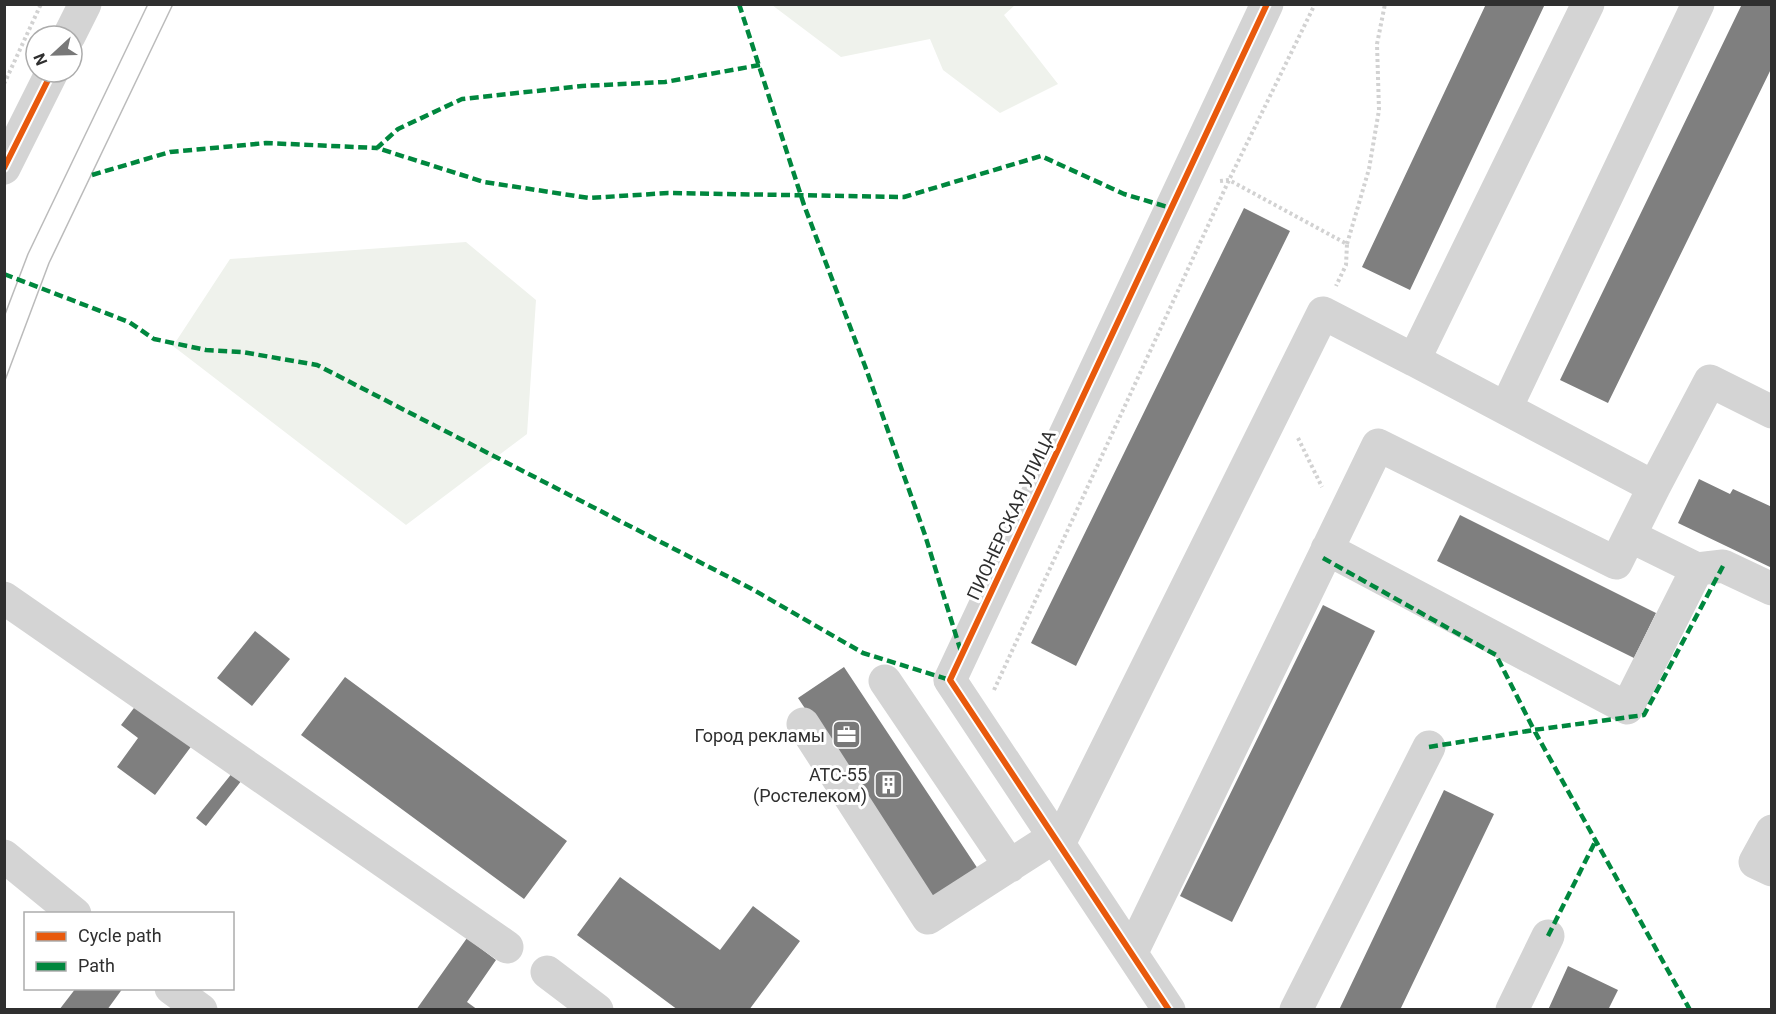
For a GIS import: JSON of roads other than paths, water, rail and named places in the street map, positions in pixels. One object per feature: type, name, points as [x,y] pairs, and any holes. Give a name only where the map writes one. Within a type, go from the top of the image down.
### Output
[{"type":"street","points":[[75,24],[85,4]]},
{"type":"street","name":"ПИОНЕРСКАЯ УЛИЦА","points":[[1169,1010],[950,680],[1267,4]]},
{"type":"street","points":[[1414,360],[1588,4]]},
{"type":"street","points":[[1506,408],[1698,4]]},
{"type":"street","points":[[4,168],[46,84]]},
{"type":"street","points":[[803,724],[928,918],[1010,866],[1056,841],[1323,314],[1654,487]]},
{"type":"street","points":[[1132,952],[1378,445],[1617,564],[1654,487],[1710,381],[1772,412]]},
{"type":"street","points":[[1334,536],[1627,708],[1696,569]]},
{"type":"street","points":[[1630,536],[1696,569],[1723,566],[1772,589]]},
{"type":"street","points":[[4,598],[507,947]]},
{"type":"street","points":[[885,681],[1010,866]]},
{"type":"street","points":[[1296,1010],[1429,747]]},
{"type":"street","points":[[1772,831],[1755,862],[1772,870]]},
{"type":"street","points":[[4,856],[73,912]]},
{"type":"street","points":[[1512,1010],[1548,936]]},
{"type":"street","points":[[547,972],[588,1007]]},
{"type":"street","points":[[174,990],[201,1010]]},
{"type":"tram line","points":[[4,317],[28,254],[148,4]]},
{"type":"tram line","points":[[4,383],[49,263],[173,4]]},
{"type":"place","name":"Город рекламы","points":[[846,735]]},
{"type":"place","name":"АТС-55 (Ростелеком)","points":[[888,784]]}]
